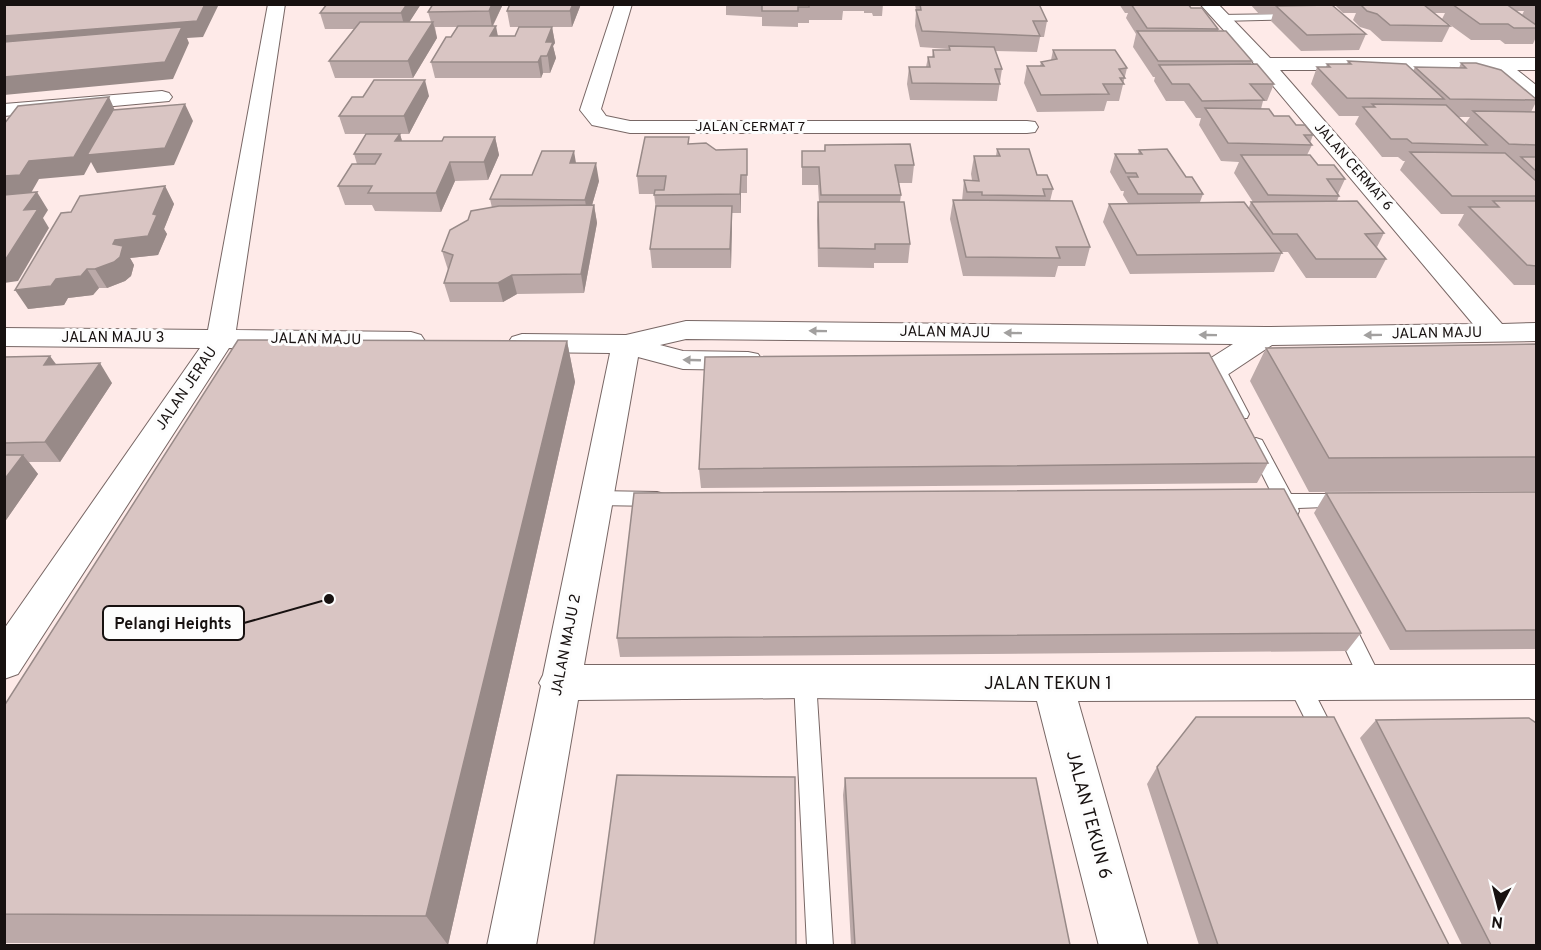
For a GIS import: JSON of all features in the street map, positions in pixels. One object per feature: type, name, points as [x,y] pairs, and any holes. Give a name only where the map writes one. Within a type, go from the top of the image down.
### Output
[{"type":"street","name":"JALAN JERAU","points":[[4,662],[221,338],[277,4]]},
{"type":"street","name":"JALAN CERMAT 7","points":[[624,4],[590,110],[599,121],[630,127],[1027,127]]},
{"type":"street","name":"JALAN CERMAT 6","points":[[1213,11],[1265,64],[1495,333]]},
{"type":"street","points":[[1265,64],[1536,64]]},
{"type":"street","points":[[1498,64],[1536,95]]},
{"type":"street","points":[[4,110],[162,97]]},
{"type":"street","name":"JALAN MAJU","points":[[501,342],[626,344],[686,330],[1266,336],[1536,332]]},
{"type":"street","points":[[1146,367],[1217,368],[1266,336]]},
{"type":"street","name":"JALAN MAJU 3","points":[[4,338],[221,338]]},
{"type":"street","name":"JALAN MAJU","points":[[221,338],[443,342]]},
{"type":"street","name":"JALAN MAJU","points":[[626,344],[683,360],[778,362]]},
{"type":"street","name":"JALAN MAJU 2","points":[[511,945],[559,683],[626,344]]},
{"type":"street","name":"JALAN TEKUN 1","points":[[559,683],[1536,682]]},
{"type":"street","name":"JALAN TEKUN 6","points":[[1053,684],[1124,945]]},
{"type":"lane","points":[[1213,11],[1301,17]]},
{"type":"lane","points":[[1217,368],[1296,522]]},
{"type":"lane","points":[[596,498],[679,499]]},
{"type":"lane","points":[[1250,501],[1369,501]]},
{"type":"lane","points":[[1336,608],[1372,683]]},
{"type":"lane","points":[[805,681],[820,945]]},
{"type":"lane","points":[[1298,683],[1336,757]]},
{"type":"building","points":[[4,4],[205,4],[197,21],[4,36]]},
{"type":"building","points":[[327,4],[407,4],[401,13],[320,13]]},
{"type":"building","points":[[433,4],[492,4],[489,11],[428,12]]},
{"type":"building","points":[[510,4],[573,4],[570,11],[507,11]]},
{"type":"building","points":[[762,4],[809,4],[809,7],[798,7],[798,11],[762,11]]},
{"type":"building","points":[[920,4],[1039,4],[1047,21],[1033,21],[1040,36],[922,31],[916,10],[921,10]]},
{"type":"building","points":[[1131,4],[1188,4],[1191,8],[1202,8],[1218,29],[1147,28]]},
{"type":"building","points":[[1360,4],[1424,5],[1450,26],[1390,25]]},
{"type":"building","points":[[1452,4],[1506,4],[1536,25],[1536,28],[1514,28],[1508,24],[1480,24]]},
{"type":"building","points":[[1332,5],[1366,34],[1307,35],[1276,6]]},
{"type":"building","points":[[360,22],[433,22],[408,61],[329,61]]},
{"type":"building","points":[[458,26],[496,26],[490,36],[515,36],[519,27],[552,27],[546,42],[553,42],[547,56],[541,56],[538,62],[431,62],[446,37],[451,37]]},
{"type":"building","points":[[182,27],[165,62],[4,77],[4,42]]},
{"type":"building","points":[[1137,31],[1226,31],[1252,61],[1158,61]]},
{"type":"building","points":[[949,46],[994,47],[1002,69],[995,69],[1000,84],[912,83],[909,67],[930,67],[928,57],[934,57],[933,50],[950,50]]},
{"type":"building","points":[[1053,50],[1115,50],[1127,68],[1119,69],[1125,78],[1120,78],[1124,84],[1103,84],[1109,94],[1041,95],[1027,66],[1044,66],[1041,62],[1057,59]]},
{"type":"building","points":[[1348,61],[1406,64],[1444,99],[1347,98],[1317,67],[1330,67],[1327,64],[1351,64]]},
{"type":"building","points":[[1461,63],[1476,63],[1501,70],[1536,100],[1450,99],[1415,67],[1466,68]]},
{"type":"building","points":[[1257,64],[1274,84],[1250,84],[1264,100],[1202,101],[1189,84],[1172,84],[1159,65]]},
{"type":"building","points":[[374,80],[425,80],[404,116],[339,116],[352,97],[363,97]]},
{"type":"building","points":[[109,97],[74,157],[29,161],[20,175],[4,176],[4,124],[18,106]]},
{"type":"building","points":[[185,104],[165,148],[87,155],[113,110]]},
{"type":"building","points":[[1372,104],[1446,105],[1487,145],[1412,143],[1407,139],[1391,139],[1363,107],[1375,107]]},
{"type":"building","points":[[1205,108],[1269,109],[1274,116],[1289,116],[1296,125],[1305,125],[1313,135],[1304,135],[1312,145],[1228,143]]},
{"type":"building","points":[[1473,111],[1536,112],[1536,145],[1509,144]]},
{"type":"building","points":[[366,134],[400,134],[395,141],[442,141],[444,137],[495,137],[484,162],[450,162],[436,193],[368,193],[372,186],[338,186],[352,164],[375,164],[381,154],[354,154]]},
{"type":"building","points":[[645,137],[689,137],[688,144],[706,143],[716,150],[747,149],[747,175],[741,175],[740,194],[654,195],[655,190],[664,190],[666,176],[637,176]]},
{"type":"building","points":[[910,144],[914,165],[895,165],[901,195],[821,195],[819,167],[802,167],[802,151],[825,151],[825,145]]},
{"type":"building","points":[[997,149],[1029,149],[1037,175],[1047,175],[1053,189],[1043,189],[1045,196],[982,195],[982,192],[967,192],[964,180],[979,181],[974,156],[1000,156]]},
{"type":"building","points":[[1167,149],[1186,177],[1192,177],[1203,194],[1138,194],[1128,177],[1138,177],[1136,173],[1126,173],[1115,154],[1142,154],[1139,150]]},
{"type":"building","points":[[542,151],[574,151],[570,163],[596,163],[585,200],[490,199],[501,175],[532,175]]},
{"type":"building","points":[[1410,152],[1505,153],[1536,181],[1536,196],[1452,196]]},
{"type":"building","points":[[1241,155],[1310,155],[1318,165],[1334,165],[1345,179],[1327,179],[1339,196],[1268,195]]},
{"type":"building","points":[[1521,157],[1536,157],[1536,171]]},
{"type":"building","points":[[165,186],[153,214],[157,215],[148,236],[115,240],[113,244],[123,246],[120,257],[114,262],[95,269],[87,269],[81,276],[56,279],[51,286],[15,290],[61,213],[71,212],[80,196]]},
{"type":"building","points":[[37,192],[24,210],[38,209],[4,262],[4,195]]},
{"type":"building","points":[[953,200],[1072,201],[1090,247],[1056,247],[1060,258],[966,257]]},
{"type":"building","points":[[1357,201],[1384,233],[1365,234],[1386,259],[1316,259],[1297,234],[1273,234],[1251,202]]},
{"type":"building","points":[[1493,201],[1536,201],[1536,266],[1527,265],[1469,207],[1499,207]]},
{"type":"building","points":[[818,202],[904,202],[910,244],[875,244],[875,249],[819,248]]},
{"type":"building","points":[[1244,202],[1282,253],[1137,255],[1109,204]]},
{"type":"building","points":[[594,205],[581,274],[512,275],[498,283],[444,283],[453,255],[442,251],[450,230],[468,220],[471,211],[499,206]]},
{"type":"building","points":[[656,206],[732,206],[730,249],[650,249]]},
{"type":"building","points":[[238,340],[567,341],[426,916],[4,914],[4,706]]},
{"type":"building","points":[[1536,344],[1536,457],[1329,458],[1266,348]]},
{"type":"building","points":[[1209,353],[1268,463],[699,469],[705,357]]},
{"type":"building","points":[[50,356],[44,365],[100,363],[45,442],[4,443],[4,357]]},
{"type":"building","points":[[4,455],[23,455],[4,480]]},
{"type":"building","points":[[1284,489],[1361,633],[617,638],[634,493]]},
{"type":"building","points":[[1536,492],[1536,630],[1406,631],[1326,493]]},
{"type":"building","points":[[1196,717],[1334,717],[1449,945],[1218,945],[1157,767]]},
{"type":"building","points":[[1529,718],[1536,723],[1536,945],[1491,945],[1376,720]]},
{"type":"building","points":[[617,775],[795,777],[796,945],[594,945]]},
{"type":"building","points":[[845,778],[1036,778],[1070,945],[855,945]]},
{"type":"place","name":"Pelangi Heights","points":[[329,599]]}]
